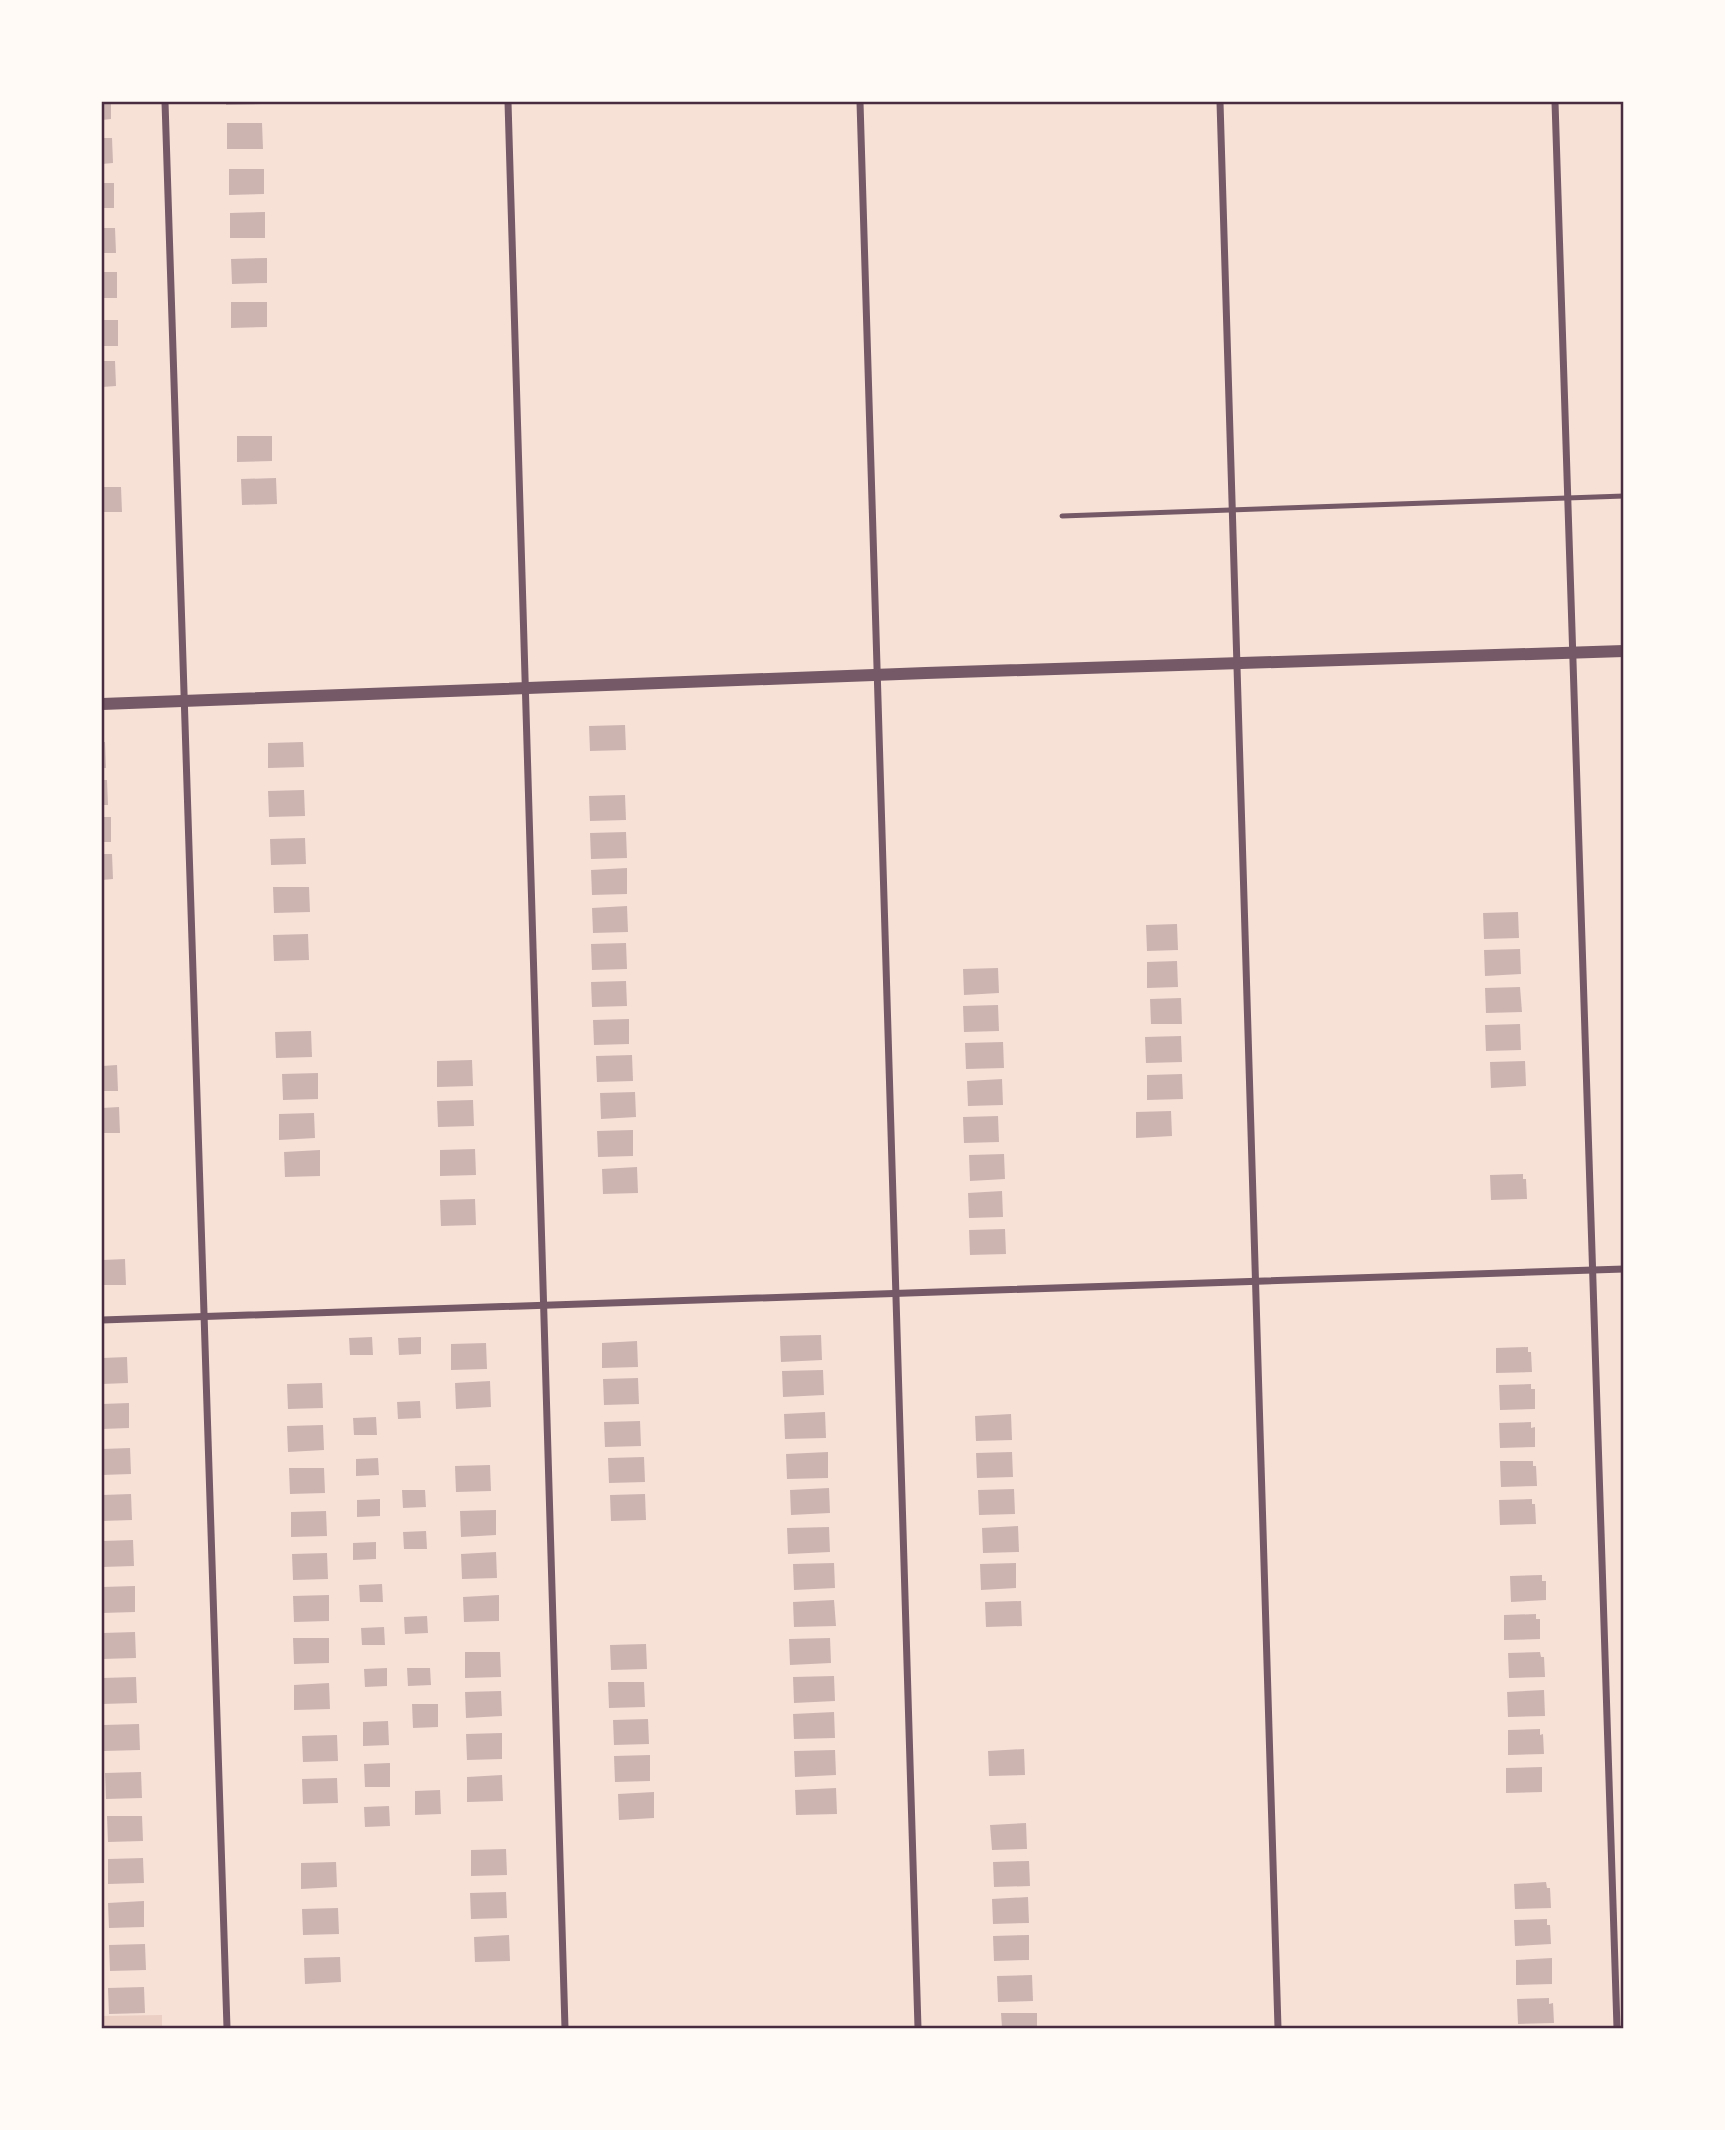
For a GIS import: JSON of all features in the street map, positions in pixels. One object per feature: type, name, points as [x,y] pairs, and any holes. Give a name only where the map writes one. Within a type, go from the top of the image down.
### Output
[{"type":"street","points":[[165,102],[227,2028]]},
{"type":"street","points":[[508,102],[565,2028]]},
{"type":"street","points":[[860,102],[918,2028]]},
{"type":"street","points":[[1220,102],[1278,2028]]},
{"type":"street","points":[[1556,102],[1616,2028]]},
{"type":"street","points":[[102,704],[526,687],[1623,651]]},
{"type":"street","points":[[102,1320],[1623,1269]]},
{"type":"lane","points":[[1062,516],[1623,496]]},
{"type":"shaded area","points":[[162,2015],[162,2028],[102,2028],[102,2016]]},
{"type":"building","points":[[102,102],[111,102],[111,119],[102,120]]},
{"type":"building","points":[[226,102],[262,102],[262,104],[226,105]]},
{"type":"building","points":[[227,123],[262,123],[263,149],[227,149]]},
{"type":"building","points":[[102,138],[112,138],[113,163],[102,164]]},
{"type":"building","points":[[229,169],[264,169],[264,194],[229,195]]},
{"type":"building","points":[[102,183],[114,183],[114,208],[102,208]]},
{"type":"building","points":[[265,212],[265,238],[230,238],[230,213]]},
{"type":"building","points":[[102,228],[115,228],[116,253],[102,253]]},
{"type":"building","points":[[267,258],[267,283],[232,284],[231,259]]},
{"type":"building","points":[[102,272],[117,272],[117,298],[102,298]]},
{"type":"building","points":[[231,302],[267,302],[267,327],[231,328]]},
{"type":"building","points":[[102,320],[118,320],[118,346],[102,346]]},
{"type":"building","points":[[102,361],[115,361],[116,386],[102,387]]},
{"type":"building","points":[[237,436],[272,436],[272,461],[237,462]]},
{"type":"building","points":[[276,478],[277,504],[242,505],[241,479]]},
{"type":"building","points":[[102,487],[121,487],[122,512],[102,512]]},
{"type":"building","points":[[625,725],[626,750],[590,751],[589,726]]},
{"type":"building","points":[[102,742],[105,742],[106,768],[102,768]]},
{"type":"building","points":[[303,742],[304,767],[268,768],[268,743]]},
{"type":"building","points":[[102,780],[107,780],[108,805],[102,805]]},
{"type":"building","points":[[304,790],[305,816],[269,817],[268,791]]},
{"type":"building","points":[[625,795],[626,820],[590,821],[589,796]]},
{"type":"building","points":[[102,817],[111,817],[111,842],[102,842]]},
{"type":"building","points":[[626,832],[627,858],[591,859],[590,833]]},
{"type":"building","points":[[305,838],[306,864],[271,865],[270,839]]},
{"type":"building","points":[[102,854],[112,854],[113,879],[102,880]]},
{"type":"building","points":[[627,868],[627,894],[592,895],[591,870]]},
{"type":"building","points":[[273,887],[309,887],[310,912],[274,913]]},
{"type":"building","points":[[627,906],[628,932],[593,933],[592,908]]},
{"type":"building","points":[[1518,912],[1519,938],[1484,939],[1483,913]]},
{"type":"building","points":[[1177,924],[1178,950],[1147,951],[1146,925]]},
{"type":"building","points":[[308,934],[309,960],[274,961],[273,935]]},
{"type":"building","points":[[626,943],[627,969],[592,970],[591,944]]},
{"type":"building","points":[[1520,949],[1521,974],[1485,976],[1484,950]]},
{"type":"building","points":[[1177,961],[1178,987],[1147,988],[1147,962]]},
{"type":"building","points":[[998,968],[999,993],[964,995],[963,969]]},
{"type":"building","points":[[626,981],[627,1006],[592,1007],[591,982]]},
{"type":"building","points":[[1520,987],[1522,1012],[1486,1013],[1485,988]]},
{"type":"building","points":[[1181,998],[1182,1024],[1151,1024],[1150,999]]},
{"type":"building","points":[[998,1005],[999,1031],[964,1032],[963,1006]]},
{"type":"building","points":[[629,1019],[629,1044],[594,1045],[593,1020]]},
{"type":"building","points":[[1520,1024],[1521,1050],[1486,1051],[1485,1025]]},
{"type":"building","points":[[311,1031],[312,1057],[276,1058],[275,1032]]},
{"type":"building","points":[[1181,1036],[1182,1062],[1146,1063],[1145,1037]]},
{"type":"building","points":[[1003,1042],[1004,1068],[966,1069],[965,1043]]},
{"type":"building","points":[[632,1055],[633,1081],[597,1082],[596,1056]]},
{"type":"building","points":[[472,1060],[473,1086],[437,1087],[437,1061]]},
{"type":"building","points":[[1525,1061],[1526,1086],[1491,1088],[1490,1062]]},
{"type":"building","points":[[117,1065],[118,1091],[102,1091],[102,1066]]},
{"type":"building","points":[[318,1073],[318,1099],[283,1100],[282,1074]]},
{"type":"building","points":[[1182,1074],[1183,1099],[1147,1100],[1147,1075]]},
{"type":"building","points":[[1002,1079],[1003,1105],[968,1106],[967,1081]]},
{"type":"building","points":[[635,1092],[636,1117],[601,1119],[600,1093]]},
{"type":"building","points":[[473,1100],[474,1126],[438,1127],[437,1101]]},
{"type":"building","points":[[119,1107],[120,1133],[102,1133],[102,1108]]},
{"type":"building","points":[[1171,1111],[1172,1136],[1136,1138],[1136,1112]]},
{"type":"building","points":[[314,1113],[315,1138],[279,1140],[279,1114]]},
{"type":"building","points":[[998,1116],[999,1142],[964,1143],[963,1117]]},
{"type":"building","points":[[633,1130],[633,1156],[598,1157],[597,1131]]},
{"type":"building","points":[[475,1149],[476,1175],[440,1176],[440,1150]]},
{"type":"building","points":[[320,1150],[320,1176],[285,1177],[284,1152]]},
{"type":"building","points":[[1004,1154],[1005,1179],[970,1181],[969,1155]]},
{"type":"building","points":[[637,1167],[638,1193],[603,1194],[602,1169]]},
{"type":"building","points":[[1523,1174],[1523,1179],[1526,1179],[1527,1199],[1491,1200],[1490,1175]]},
{"type":"building","points":[[1002,1191],[1003,1217],[969,1218],[968,1193]]},
{"type":"building","points":[[475,1199],[476,1225],[441,1226],[440,1200]]},
{"type":"building","points":[[1005,1229],[1006,1254],[970,1255],[969,1230]]},
{"type":"building","points":[[125,1259],[126,1285],[102,1285],[102,1260]]},
{"type":"building","points":[[821,1335],[822,1360],[781,1362],[780,1336]]},
{"type":"building","points":[[372,1337],[373,1355],[350,1355],[349,1338]]},
{"type":"building","points":[[421,1337],[421,1354],[399,1355],[398,1338]]},
{"type":"building","points":[[637,1341],[638,1367],[602,1368],[602,1343]]},
{"type":"building","points":[[486,1343],[487,1369],[451,1370],[451,1344]]},
{"type":"building","points":[[1528,1347],[1528,1352],[1531,1352],[1532,1372],[1496,1373],[1496,1348]]},
{"type":"building","points":[[127,1357],[128,1383],[102,1384],[102,1358]]},
{"type":"building","points":[[823,1370],[824,1395],[783,1397],[782,1371]]},
{"type":"building","points":[[638,1378],[639,1404],[604,1405],[603,1379]]},
{"type":"building","points":[[490,1381],[491,1407],[456,1409],[455,1383]]},
{"type":"building","points":[[322,1383],[323,1408],[288,1409],[287,1384]]},
{"type":"building","points":[[1531,1384],[1531,1389],[1535,1389],[1535,1409],[1500,1410],[1499,1385]]},
{"type":"building","points":[[420,1401],[421,1418],[398,1419],[397,1402]]},
{"type":"building","points":[[129,1403],[129,1428],[102,1429],[102,1404]]},
{"type":"building","points":[[825,1412],[826,1438],[785,1439],[784,1414]]},
{"type":"building","points":[[1011,1414],[1012,1440],[976,1441],[975,1416]]},
{"type":"building","points":[[376,1417],[377,1435],[354,1435],[353,1418]]},
{"type":"building","points":[[640,1421],[641,1446],[605,1447],[604,1422]]},
{"type":"building","points":[[1531,1422],[1531,1428],[1535,1427],[1535,1447],[1500,1448],[1499,1423]]},
{"type":"building","points":[[323,1425],[324,1450],[288,1452],[287,1426]]},
{"type":"building","points":[[130,1448],[131,1474],[102,1475],[102,1449]]},
{"type":"building","points":[[828,1452],[828,1478],[787,1479],[786,1454]]},
{"type":"building","points":[[1012,1452],[1013,1477],[977,1478],[976,1453]]},
{"type":"building","points":[[644,1457],[645,1482],[609,1483],[608,1458]]},
{"type":"building","points":[[378,1458],[379,1475],[356,1476],[356,1459]]},
{"type":"building","points":[[1500,1461],[1533,1461],[1533,1466],[1536,1466],[1537,1486],[1501,1487]]},
{"type":"building","points":[[490,1465],[491,1491],[456,1492],[455,1466]]},
{"type":"building","points":[[289,1468],[324,1468],[325,1493],[290,1494]]},
{"type":"building","points":[[829,1488],[830,1513],[791,1515],[790,1490]]},
{"type":"building","points":[[1014,1489],[1015,1514],[979,1515],[978,1490]]},
{"type":"building","points":[[402,1490],[425,1490],[426,1507],[403,1508]]},
{"type":"building","points":[[131,1494],[132,1520],[102,1521],[102,1495]]},
{"type":"building","points":[[645,1494],[646,1520],[611,1521],[610,1495]]},
{"type":"building","points":[[380,1499],[380,1516],[357,1517],[357,1500]]},
{"type":"building","points":[[1532,1499],[1532,1504],[1535,1504],[1536,1524],[1500,1525],[1499,1500]]},
{"type":"building","points":[[496,1510],[496,1535],[461,1537],[460,1511]]},
{"type":"building","points":[[326,1511],[327,1536],[291,1537],[291,1512]]},
{"type":"building","points":[[1018,1526],[1019,1552],[983,1553],[982,1528]]},
{"type":"building","points":[[829,1527],[830,1552],[788,1554],[787,1528]]},
{"type":"building","points":[[426,1531],[427,1549],[404,1549],[403,1532]]},
{"type":"building","points":[[133,1540],[134,1566],[102,1567],[102,1541]]},
{"type":"building","points":[[376,1542],[376,1559],[353,1560],[353,1543]]},
{"type":"building","points":[[496,1552],[497,1578],[462,1579],[461,1554]]},
{"type":"building","points":[[327,1553],[328,1579],[293,1580],[292,1554]]},
{"type":"building","points":[[834,1563],[835,1588],[794,1590],[793,1564]]},
{"type":"building","points":[[1016,1563],[1016,1588],[981,1590],[980,1564]]},
{"type":"building","points":[[1542,1575],[1542,1581],[1546,1581],[1546,1600],[1511,1602],[1510,1576]]},
{"type":"building","points":[[382,1584],[383,1602],[360,1602],[359,1585]]},
{"type":"building","points":[[135,1586],[135,1612],[102,1613],[102,1587]]},
{"type":"building","points":[[329,1595],[329,1621],[294,1622],[293,1596]]},
{"type":"building","points":[[499,1595],[499,1621],[464,1622],[463,1597]]},
{"type":"building","points":[[834,1600],[836,1626],[794,1627],[793,1602]]},
{"type":"building","points":[[1021,1601],[1022,1626],[986,1627],[985,1602]]},
{"type":"building","points":[[1536,1614],[1536,1619],[1540,1619],[1540,1639],[1504,1640],[1504,1615]]},
{"type":"building","points":[[427,1616],[428,1633],[405,1634],[404,1617]]},
{"type":"building","points":[[384,1627],[385,1645],[362,1645],[361,1628]]},
{"type":"building","points":[[135,1632],[136,1658],[102,1659],[102,1633]]},
{"type":"building","points":[[293,1638],[329,1638],[329,1663],[294,1664]]},
{"type":"building","points":[[830,1638],[831,1663],[790,1665],[789,1639]]},
{"type":"building","points":[[646,1644],[647,1669],[611,1670],[610,1645]]},
{"type":"building","points":[[465,1652],[500,1652],[501,1677],[465,1678]]},
{"type":"building","points":[[1540,1652],[1541,1657],[1544,1657],[1545,1677],[1509,1678],[1508,1653]]},
{"type":"building","points":[[387,1668],[387,1686],[365,1687],[364,1669]]},
{"type":"building","points":[[407,1668],[430,1668],[431,1685],[408,1686]]},
{"type":"building","points":[[834,1676],[835,1701],[794,1703],[793,1677]]},
{"type":"building","points":[[136,1677],[137,1703],[102,1704],[102,1678]]},
{"type":"building","points":[[608,1682],[644,1682],[645,1707],[609,1708]]},
{"type":"building","points":[[329,1683],[330,1709],[294,1710],[294,1685]]},
{"type":"building","points":[[1544,1690],[1545,1716],[1508,1717],[1507,1692]]},
{"type":"building","points":[[501,1691],[502,1716],[466,1718],[465,1692]]},
{"type":"building","points":[[412,1704],[438,1704],[438,1727],[413,1728]]},
{"type":"building","points":[[834,1712],[835,1738],[794,1739],[793,1714]]},
{"type":"building","points":[[648,1719],[649,1744],[614,1745],[613,1720]]},
{"type":"building","points":[[388,1721],[389,1745],[363,1746],[363,1722]]},
{"type":"building","points":[[139,1724],[140,1750],[104,1751],[103,1725]]},
{"type":"building","points":[[1540,1729],[1540,1735],[1543,1734],[1544,1754],[1508,1755],[1508,1730]]},
{"type":"building","points":[[502,1733],[502,1759],[467,1760],[466,1734]]},
{"type":"building","points":[[337,1735],[338,1761],[303,1762],[302,1736]]},
{"type":"building","points":[[1024,1749],[1025,1775],[989,1776],[988,1751]]},
{"type":"building","points":[[835,1750],[836,1775],[795,1777],[794,1751]]},
{"type":"building","points":[[650,1755],[650,1781],[615,1782],[614,1756]]},
{"type":"building","points":[[390,1763],[390,1787],[365,1787],[364,1764]]},
{"type":"building","points":[[1542,1767],[1542,1792],[1506,1793],[1506,1768]]},
{"type":"building","points":[[141,1772],[142,1798],[106,1799],[105,1773]]},
{"type":"building","points":[[502,1775],[503,1801],[467,1802],[467,1777]]},
{"type":"building","points":[[337,1778],[338,1803],[303,1804],[302,1779]]},
{"type":"building","points":[[836,1788],[837,1814],[796,1815],[795,1790]]},
{"type":"building","points":[[440,1790],[441,1814],[415,1815],[415,1791]]},
{"type":"building","points":[[654,1792],[654,1818],[619,1820],[618,1794]]},
{"type":"building","points":[[389,1806],[390,1826],[365,1827],[364,1807]]},
{"type":"building","points":[[107,1816],[142,1816],[143,1841],[108,1842]]},
{"type":"building","points":[[1026,1823],[1027,1849],[992,1850],[990,1825]]},
{"type":"building","points":[[506,1849],[507,1875],[471,1876],[471,1850]]},
{"type":"building","points":[[143,1858],[144,1883],[108,1884],[108,1859]]},
{"type":"building","points":[[1029,1861],[1030,1886],[994,1887],[993,1862]]},
{"type":"building","points":[[336,1862],[337,1887],[301,1889],[301,1863]]},
{"type":"building","points":[[1546,1882],[1547,1888],[1550,1888],[1551,1908],[1515,1909],[1514,1884]]},
{"type":"building","points":[[506,1892],[507,1918],[471,1919],[470,1893]]},
{"type":"building","points":[[1028,1897],[1029,1923],[993,1924],[992,1899]]},
{"type":"building","points":[[144,1901],[144,1927],[109,1928],[108,1903]]},
{"type":"building","points":[[338,1908],[339,1934],[303,1935],[302,1909]]},
{"type":"building","points":[[1547,1919],[1551,1944],[1515,1946],[1514,1920]]},
{"type":"building","points":[[509,1935],[510,1961],[475,1962],[474,1937]]},
{"type":"building","points":[[1029,1935],[1029,1960],[994,1961],[993,1936]]},
{"type":"building","points":[[145,1944],[146,1970],[110,1971],[109,1945]]},
{"type":"building","points":[[340,1957],[341,1982],[305,1984],[304,1958]]},
{"type":"building","points":[[1552,1958],[1552,1984],[1516,1985],[1516,1960]]},
{"type":"building","points":[[1032,1975],[1033,2001],[998,2002],[997,1976]]},
{"type":"building","points":[[144,1987],[145,2013],[109,2014],[108,1988]]},
{"type":"building","points":[[1549,1998],[1549,2004],[1553,2003],[1554,2023],[1518,2024],[1517,1999]]},
{"type":"building","points":[[1001,2013],[1037,2013],[1037,2028],[1002,2028]]}]
